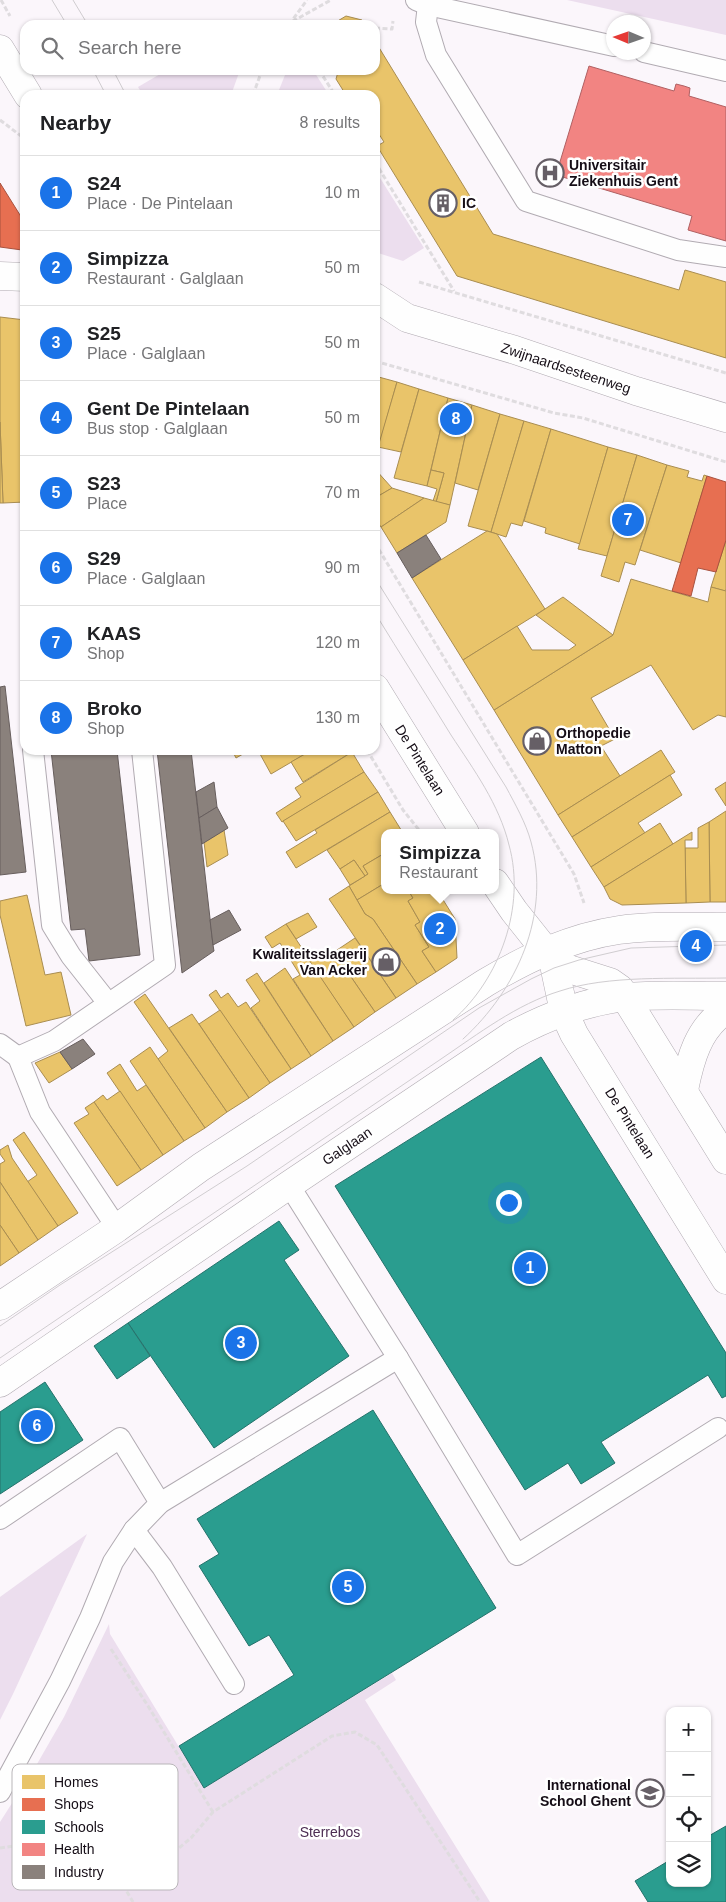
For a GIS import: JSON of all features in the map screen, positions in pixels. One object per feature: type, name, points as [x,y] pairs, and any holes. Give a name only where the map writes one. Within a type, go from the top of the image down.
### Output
[{"type":"street","points":[[0,49],[25,90]]},
{"type":"street","points":[[0,276],[20,277]]},
{"type":"street","name":"Zwijnaardsesteenweg","points":[[380,300],[407,318]]},
{"type":"street","name":"Zwijnaardsesteenweg","points":[[380,317],[407,318],[515,350],[726,418]]},
{"type":"street","name":"De Pintelaan","points":[[380,696],[462,829]]},
{"type":"street","name":"De Pintelaan","points":[[499,888],[514,911],[550,955],[569,969],[610,982],[620,989],[726,1160]]},
{"type":"street","points":[[0,1306],[116,1228],[202,1167],[485,983],[518,964],[550,955],[573,942],[619,930],[726,926]]},
{"type":"street","name":"De Pintelaan","points":[[550,955],[564,1012],[574,1034],[726,1280]]},
{"type":"street","name":"Galglaan","points":[[0,1383],[289,1185],[511,1036],[526,1028],[564,1012],[626,997],[726,996]]},
{"type":"street","points":[[684,1090],[690,1061],[702,1033],[726,1010]]},
{"type":"lane","points":[[606,44],[422,2],[436,55],[526,201],[678,250],[726,257]]},
{"type":"lane","points":[[651,54],[726,71]]},
{"type":"lane","points":[[34,755],[52,925],[71,956],[108,1003]]},
{"type":"lane","points":[[18,1057],[54,1041],[165,965],[143,755]]},
{"type":"lane","points":[[0,1044],[18,1057],[40,1112],[116,1228]]},
{"type":"lane","points":[[289,1185],[398,1358],[517,1555],[718,1428]]},
{"type":"lane","points":[[15,1764],[60,1681],[90,1618],[113,1562],[134,1530],[160,1502],[398,1358]]},
{"type":"lane","points":[[0,1519],[120,1438],[160,1502]]},
{"type":"lane","points":[[134,1530],[162,1566],[234,1684]]},
{"type":"lane","points":[[0,1792],[12,1770]]},
{"type":"path","points":[[294,20],[307,0]]},
{"type":"path","points":[[298,20],[331,0]]},
{"type":"path","points":[[254,90],[260,75]]},
{"type":"path","points":[[323,75],[332,90]]},
{"type":"path","points":[[0,120],[20,136]]},
{"type":"path","points":[[380,170],[454,292]]},
{"type":"path","points":[[410,279],[726,373]]},
{"type":"path","points":[[380,362],[554,413],[583,418],[726,462]]},
{"type":"path","points":[[380,551],[574,874]]},
{"type":"path","points":[[370,755],[404,810],[418,829]]},
{"type":"path","points":[[90,1618],[148,1706],[213,1812]]},
{"type":"path","points":[[178,1849],[191,1838],[213,1812],[332,1736],[355,1732],[377,1745],[480,1902]]},
{"type":"path","points":[[126,1890],[133,1902]]},
{"type":"green space","points":[[567,0],[726,0],[726,35],[651,18],[651,15],[635,15]]},
{"type":"green space","points":[[158,75],[238,75],[233,90],[140,90],[138,87]]},
{"type":"green space","points":[[285,75],[316,75],[326,90],[279,90]]},
{"type":"green space","points":[[380,178],[424,248],[403,261],[380,254]]},
{"type":"green space","points":[[87,1534],[13,1694],[0,1720],[0,1597]]},
{"type":"green space","name":"Sterrebos","points":[[109,1624],[110,1634],[204,1788],[392,1673],[396,1680],[365,1700],[490,1902],[0,1902],[0,1822],[12,1803],[12,1890],[178,1890],[178,1764],[37,1764],[64,1717]]},
{"type":"building: Homes","points":[[346,16],[362,20],[339,20]]},
{"type":"building: Homes","name":"IC","points":[[380,49],[493,234],[679,290],[685,270],[726,282],[726,358],[457,276],[380,151],[380,144],[384,142],[380,136],[380,90],[343,90],[336,79],[337,75],[380,75]]},
{"type":"building: Homes","points":[[0,317],[20,319],[20,502],[3,503],[0,422]]},
{"type":"building: Homes","points":[[380,377],[397,382],[380,442]]},
{"type":"building: Homes","points":[[397,382],[419,389],[401,452],[380,447],[380,440]]},
{"type":"building: Homes","points":[[419,389],[448,398],[427,486],[394,478]]},
{"type":"building: Homes","points":[[448,398],[472,405],[450,505],[436,502],[444,473],[431,470]]},
{"type":"building: Homes","points":[[472,405],[500,414],[478,490],[455,483]]},
{"type":"building: Homes","points":[[500,414],[524,421],[491,532],[468,526]]},
{"type":"building: Homes","points":[[524,421],[551,429],[522,526],[511,523],[506,537],[491,532]]},
{"type":"building: Homes","points":[[0,422],[3,503],[0,503]]},
{"type":"building: Homes","points":[[551,429],[608,447],[580,544],[545,533],[546,528],[524,521]]},
{"type":"building: Homes","points":[[608,447],[637,455],[607,556],[578,549]]},
{"type":"building: Homes","points":[[637,455],[667,465],[635,565],[625,562],[619,582],[601,576]]},
{"type":"building: Homes","points":[[667,465],[689,471],[687,477],[702,481],[704,475],[707,476],[681,563],[640,550]]},
{"type":"building: Homes","points":[[431,470],[444,473],[436,502],[433,501],[437,489],[427,486]]},
{"type":"building: Homes","points":[[380,475],[392,488],[380,495]]},
{"type":"building: Homes","points":[[392,488],[424,498],[381,527],[380,495]]},
{"type":"building: Homes","points":[[424,498],[450,505],[446,522],[397,553],[381,527]]},
{"type":"building: Homes","points":[[487,531],[497,534],[545,609],[463,660],[412,578]]},
{"type":"building: Homes","points":[[726,540],[726,589],[725,591],[711,587]]},
{"type":"building: Homes","points":[[631,579],[708,602],[711,587],[726,591],[726,717],[718,715],[693,730],[651,665],[591,698],[615,739],[601,746],[620,776],[558,815],[494,710],[613,635]]},
{"type":"building: Homes","points":[[563,597],[613,635],[494,710],[463,660],[517,626],[532,650],[569,650],[576,645],[536,615]]},
{"type":"building: Homes","points":[[661,750],[675,772],[572,837],[558,815]]},
{"type":"building: Homes","points":[[261,755],[303,755],[271,774]]},
{"type":"building: Homes","points":[[303,755],[347,755],[303,782],[291,762]]},
{"type":"building: Homes","points":[[347,755],[354,755],[364,772],[282,822],[276,813],[301,797],[295,788]]},
{"type":"building: Homes","points":[[364,772],[378,792],[296,841],[283,821]]},
{"type":"building: Homes","points":[[670,775],[682,795],[638,823],[645,833],[591,867],[572,837]]},
{"type":"building: Homes","points":[[726,782],[726,806],[715,789]]},
{"type":"building: Homes","points":[[378,792],[390,812],[296,868],[286,852],[317,833],[315,830]]},
{"type":"building: Homes","points":[[726,811],[726,902],[710,902],[709,822]]},
{"type":"building: Homes","points":[[390,812],[401,829],[381,829],[381,855],[363,866],[368,874],[365,876],[354,860],[340,869],[327,850]]},
{"type":"building: Homes","points":[[709,822],[710,902],[686,903],[685,848],[698,848],[698,828]]},
{"type":"building: Homes","points":[[660,823],[673,844],[604,887],[591,867]]},
{"type":"building: Homes","points":[[224,830],[228,855],[207,867],[204,842]]},
{"type":"building: Homes","points":[[692,832],[692,840],[685,840],[686,903],[622,905],[610,899],[604,887]]},
{"type":"building: Homes","points":[[381,855],[381,885],[357,900],[349,886],[368,874],[363,866]]},
{"type":"building: Homes","points":[[354,860],[365,876],[350,885],[340,869]]},
{"type":"building: Homes","points":[[381,885],[381,894],[410,894],[413,898],[408,901],[420,922],[415,925],[429,947],[422,951],[436,972],[417,984],[373,919],[365,914],[357,900]]},
{"type":"building: Homes","points":[[349,886],[365,914],[373,919],[417,984],[396,998],[329,899]]},
{"type":"building: Homes","points":[[410,894],[439,894],[455,919],[457,958],[436,972],[422,951],[429,947],[415,925],[420,922],[408,901],[413,898]]},
{"type":"building: Homes","points":[[27,895],[45,975],[61,972],[71,1015],[26,1026],[0,915],[0,901]]},
{"type":"building: Homes","points":[[308,913],[317,927],[296,939],[286,924]]},
{"type":"building: Homes","points":[[286,924],[354,1027],[333,1041],[293,979],[300,975],[280,943],[272,948],[265,937]]},
{"type":"building: Homes","points":[[355,938],[396,998],[375,1012],[334,952]]},
{"type":"building: Homes","points":[[334,952],[375,1012],[354,1027],[309,960],[318,955],[322,959]]},
{"type":"building: Homes","points":[[285,968],[333,1041],[311,1056],[264,983]]},
{"type":"building: Homes","points":[[257,973],[311,1056],[291,1069],[251,1008],[260,1001],[246,980]]},
{"type":"building: Homes","points":[[216,990],[221,998],[228,993],[238,1007],[246,1002],[291,1069],[270,1083],[209,995]]},
{"type":"building: Homes","points":[[145,994],[227,1112],[205,1128],[158,1059],[168,1051],[134,1002]]},
{"type":"building: Homes","points":[[220,1010],[270,1083],[249,1098],[199,1024]]},
{"type":"building: Homes","points":[[192,1014],[249,1098],[227,1112],[169,1028]]},
{"type":"building: Homes","points":[[150,1047],[205,1128],[184,1141],[130,1061]]},
{"type":"building: Homes","points":[[60,1052],[72,1069],[49,1083],[35,1063]]},
{"type":"building: Homes","points":[[120,1064],[137,1091],[146,1085],[184,1141],[163,1155],[107,1073]]},
{"type":"building: Homes","points":[[120,1091],[163,1155],[141,1170],[94,1102],[103,1095],[107,1100]]},
{"type":"building: Homes","points":[[94,1102],[141,1170],[117,1186],[74,1123],[89,1114],[85,1108]]},
{"type":"building: Homes","points":[[24,1132],[78,1213],[58,1226],[27,1182],[37,1175],[13,1140]]},
{"type":"building: Homes","points":[[8,1145],[12,1158],[58,1226],[38,1240],[0,1182],[0,1164],[5,1161],[0,1154],[0,1150]]},
{"type":"building: Homes","points":[[0,1182],[38,1240],[19,1253],[0,1225]]},
{"type":"building: Homes","points":[[0,1225],[19,1253],[0,1266]]},
{"type":"building: Shops","points":[[0,183],[20,215],[20,250],[0,247]]},
{"type":"building: Shops","points":[[707,476],[726,482],[726,540],[716,572],[698,568],[691,596],[672,591]]},
{"type":"building: Schools","points":[[541,1057],[726,1353],[726,1396],[722,1398],[708,1375],[601,1442],[615,1463],[581,1484],[568,1463],[525,1490],[335,1186]]},
{"type":"building: Schools","points":[[279,1221],[299,1250],[284,1260],[349,1356],[214,1448],[128,1323]]},
{"type":"building: Schools","points":[[128,1323],[150,1356],[117,1379],[94,1346]]},
{"type":"building: Schools","points":[[45,1382],[83,1440],[0,1494],[0,1412]]},
{"type":"building: Schools","points":[[373,1410],[496,1608],[204,1788],[179,1746],[294,1675],[269,1635],[249,1646],[199,1566],[219,1554],[197,1519]]},
{"type":"building: Schools","points":[[726,1826],[726,1902],[648,1902],[635,1881],[666,1862],[666,1887],[711,1887],[711,1835]]},
{"type":"building: Health","points":[[589,66],[674,91],[676,84],[684,86],[690,88],[689,96],[726,107],[726,241],[688,230],[692,216],[556,175]]},
{"type":"building: Industry","points":[[426,535],[441,559],[412,578],[397,553]]},
{"type":"building: Industry","points":[[5,686],[26,872],[0,875],[0,687]]},
{"type":"building: Industry","points":[[52,755],[118,755],[140,955],[89,961],[85,929],[71,930]]},
{"type":"building: Industry","points":[[158,755],[192,755],[214,951],[182,973]]},
{"type":"building: Industry","points":[[214,782],[217,807],[199,818],[196,792]]},
{"type":"building: Industry","points":[[217,807],[228,828],[202,844],[199,818]]},
{"type":"building: Industry","points":[[229,910],[241,930],[213,945],[210,920]]},
{"type":"building: Industry","points":[[83,1039],[95,1054],[72,1069],[60,1052]]},
{"type":"tram line","points":[[52,0],[64,20]]},
{"type":"tram line","points":[[73,0],[85,20]]},
{"type":"tram line","points":[[96,75],[103,90]]},
{"type":"tram line","points":[[116,75],[123,90]]},
{"type":"tram line","points":[[380,586],[506,787],[529,835],[536,869],[533,923],[525,949],[514,974],[499,998],[463,1039]]},
{"type":"tram line","points":[[380,621],[485,788],[499,815],[509,845],[513,868],[514,892],[505,940],[496,963],[484,984],[470,1003],[453,1020]]},
{"type":"tram line","points":[[0,1326],[60,1285],[247,1166],[479,1008],[531,979],[554,968],[579,960],[631,948],[726,945]]},
{"type":"tram line","points":[[0,1358],[484,1030],[528,1004],[560,991],[599,982],[642,979],[726,978]]},
{"type":"place","name":"Universitair Ziekenhuis Gent","points":[[550,173]]},
{"type":"place","name":"IC","points":[[443,203]]},
{"type":"place","name":"Broko","points":[[456,419]]},
{"type":"place","name":"KAAS","points":[[628,520]]},
{"type":"place","name":"Orthopedie Matton","points":[[537,741]]},
{"type":"place","name":"Simpizza","points":[[440,929]]},
{"type":"place","name":"Gent De Pintelaan","points":[[696,946]]},
{"type":"place","name":"Kwaliteitsslagerij Van Acker","points":[[386,962]]},
{"type":"place","name":"S24","points":[[530,1268]]},
{"type":"place","name":"S25","points":[[241,1343]]},
{"type":"place","name":"S29","points":[[37,1426]]},
{"type":"place","name":"S23","points":[[348,1587]]},
{"type":"place","name":"International School Ghent","points":[[650,1793]]}]
